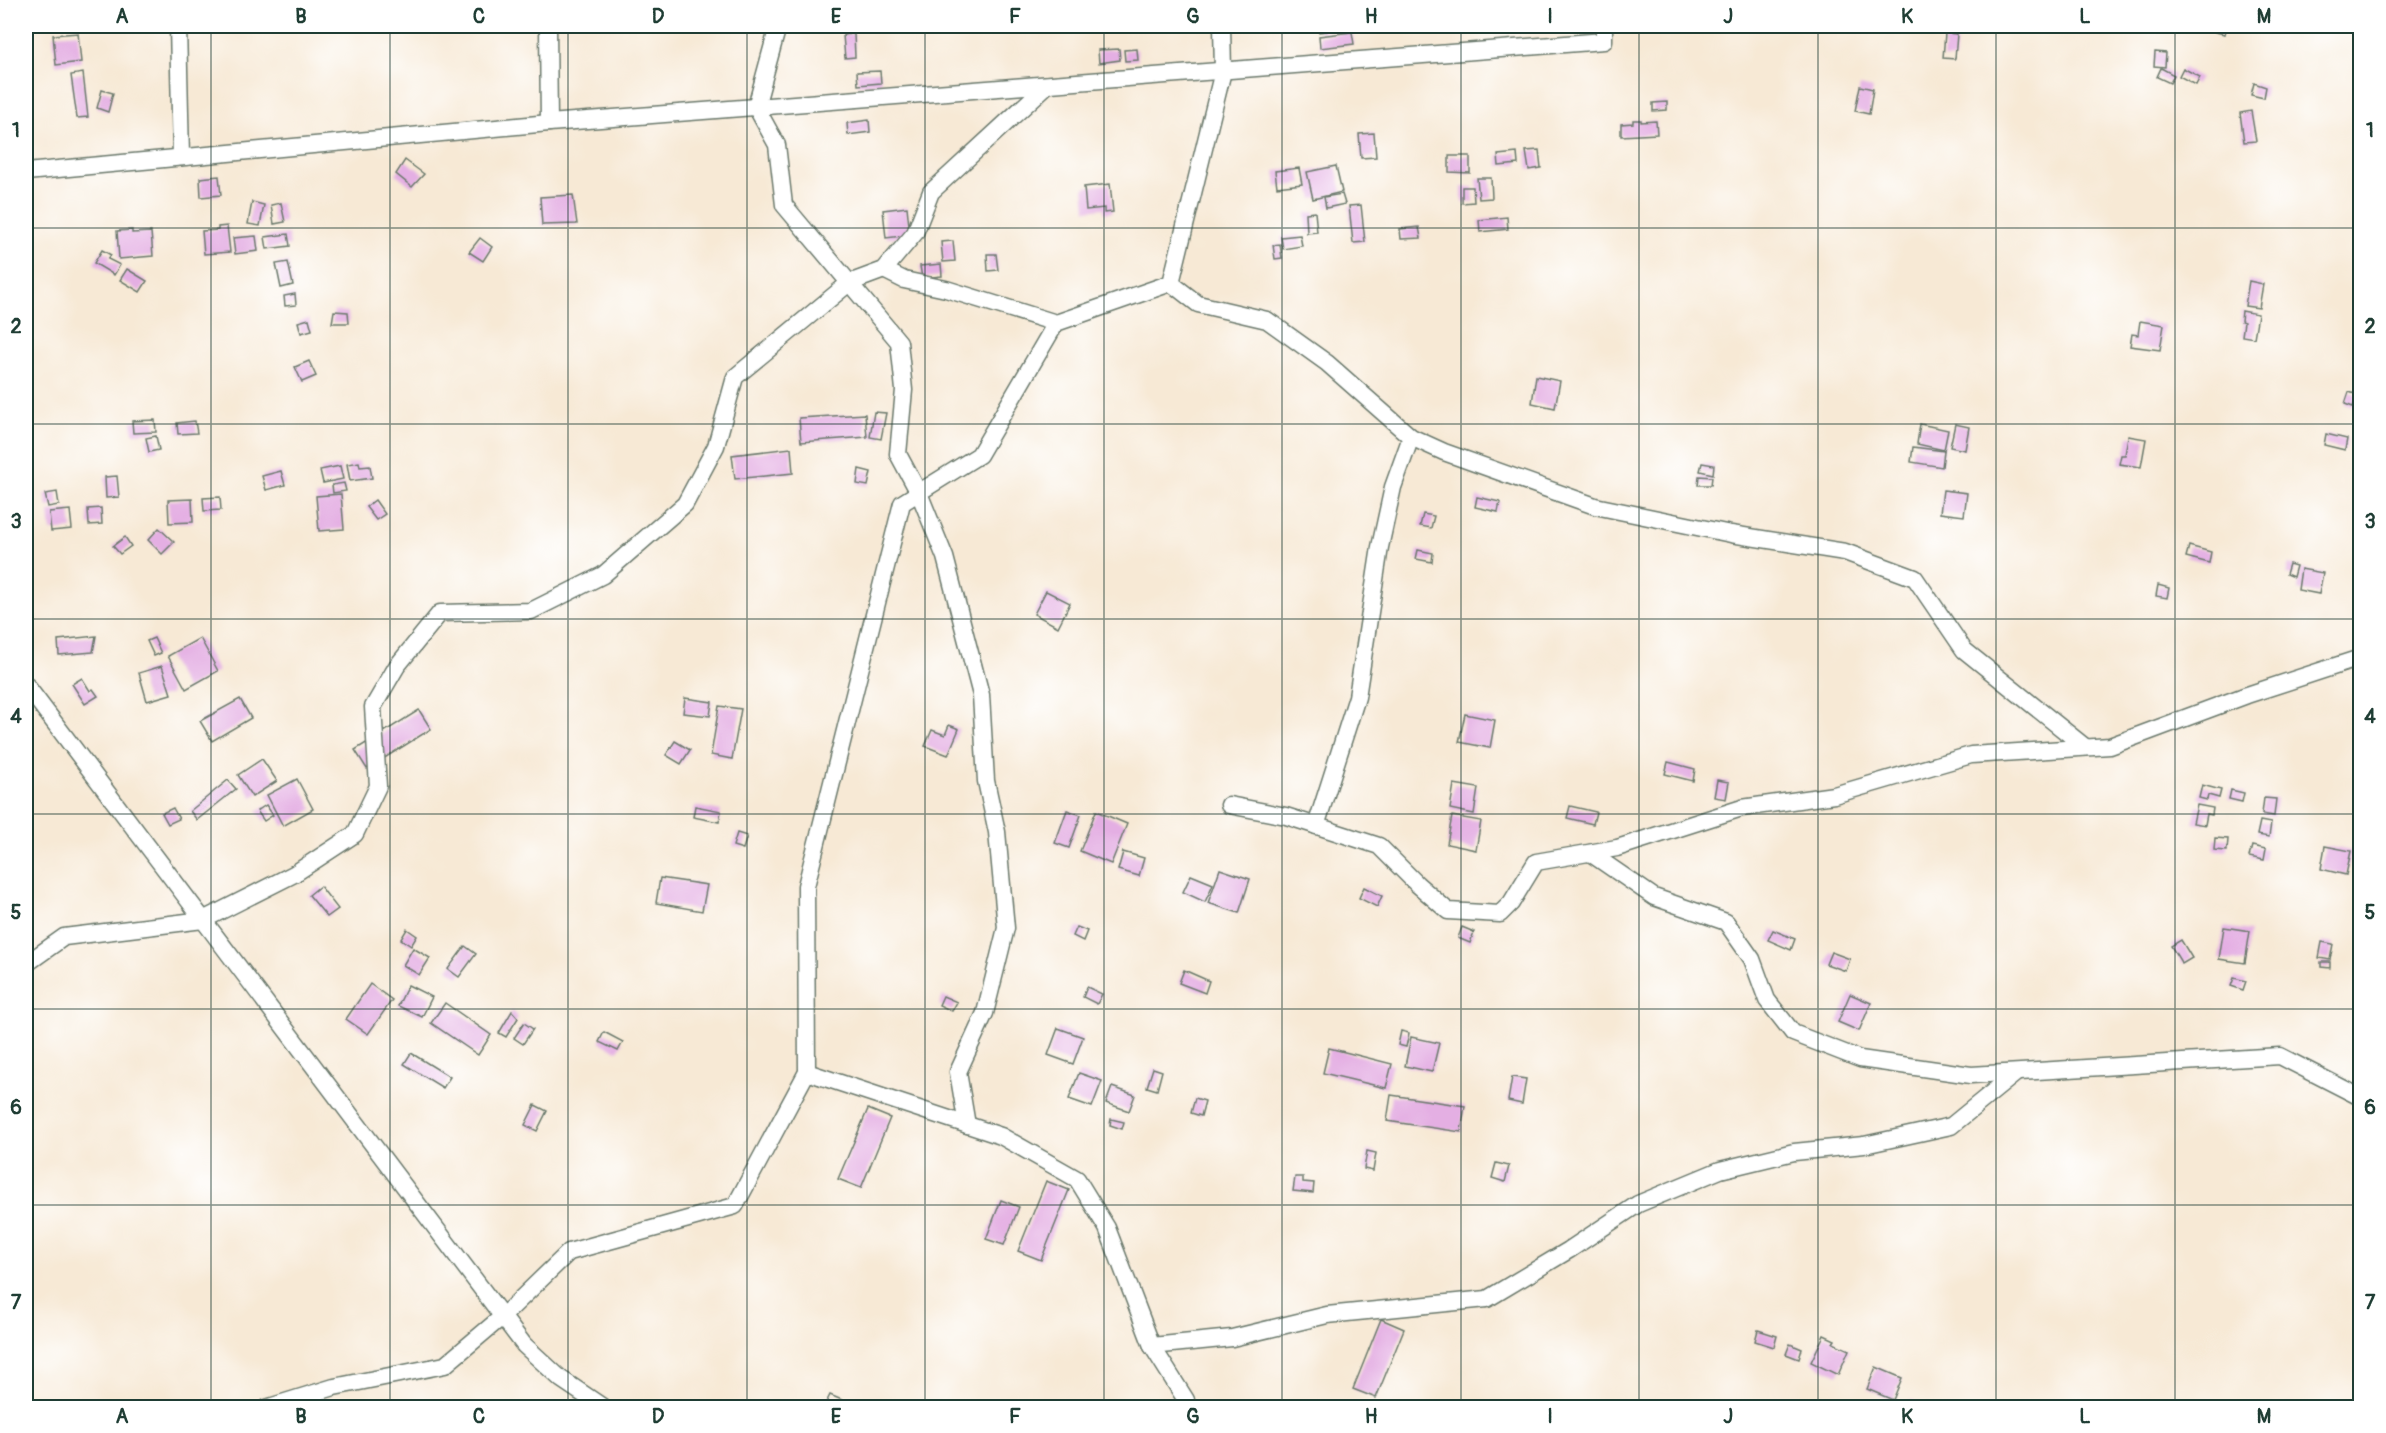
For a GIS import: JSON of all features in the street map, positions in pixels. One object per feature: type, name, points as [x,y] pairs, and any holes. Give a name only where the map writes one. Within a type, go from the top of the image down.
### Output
[{"type":"street","points":[[178,26],[181,157]]},
{"type":"street","points":[[548,26],[549,123]]},
{"type":"street","points":[[778,26],[756,107],[777,145],[784,205],[899,342],[904,390],[898,454],[919,493],[945,557],[981,695],[986,781],[997,832],[1006,928],[985,1013],[958,1072],[967,1125]]},
{"type":"street","points":[[1172,283],[1223,71],[1222,26]]},
{"type":"street","points":[[26,171],[549,123],[1604,41],[1604,26]]},
{"type":"street","points":[[26,964],[64,937],[203,920],[294,874],[355,834],[378,786],[373,707],[397,666],[440,613],[531,610],[603,575],[685,504],[716,446],[735,377],[849,283],[884,270],[915,233],[931,192],[1047,85]]},
{"type":"street","points":[[884,270],[904,280],[946,289],[1056,323],[1172,283]]},
{"type":"street","points":[[1172,283],[1198,304],[1267,321],[1326,363],[1412,437],[1444,452],[1595,506],[1731,534],[1845,552],[1915,578],[1964,650],[2085,747]]},
{"type":"street","points":[[266,1407],[334,1387],[445,1365],[502,1316],[569,1252],[735,1206],[807,1072],[806,886],[902,503],[979,455],[1056,323]]},
{"type":"street","points":[[1316,826],[1357,698],[1384,527],[1393,487],[1412,437]]},
{"type":"street","points":[[1229,805],[1287,816],[1379,846],[1448,911],[1500,914],[1511,903],[1536,862],[1617,848],[1742,808],[1834,795],[1971,755],[2110,746],[2247,695],[2361,658]]},
{"type":"street","points":[[26,685],[524,1345],[561,1379],[603,1407]]},
{"type":"street","points":[[1590,853],[1654,897],[1726,922],[1752,959],[1767,1000],[1793,1033],[1860,1059],[1971,1075],[2280,1056],[2361,1097]]},
{"type":"street","points":[[807,1072],[1001,1136],[1077,1179],[1107,1227],[1152,1346],[1186,1400],[1186,1407]]},
{"type":"street","points":[[1152,1346],[1232,1338],[1328,1315],[1487,1299],[1569,1250],[1638,1204],[1730,1167],[1794,1152],[1864,1145],[1951,1126],[2016,1073]]},
{"type":"building","points":[[1318,26],[1326,26],[1327,31],[1319,32]]},
{"type":"building","points":[[1496,26],[1509,26],[1509,31],[1497,32]]},
{"type":"building","points":[[1869,26],[1882,26],[1881,32],[1869,30]]},
{"type":"building","points":[[2216,26],[2227,26],[2225,34],[2215,32]]},
{"type":"building","points":[[1352,32],[1354,44],[1320,48],[1319,36]]},
{"type":"building","points":[[78,33],[81,62],[56,65],[53,35]]},
{"type":"building","points":[[1945,33],[1957,34],[1955,59],[1943,58]]},
{"type":"building","points":[[854,34],[855,57],[845,58],[843,35]]},
{"type":"building","points":[[1119,49],[1120,60],[1099,63],[1098,50]]},
{"type":"building","points":[[1137,49],[1138,60],[1125,61],[1124,50]]},
{"type":"building","points":[[2155,52],[2166,53],[2165,67],[2154,66]]},
{"type":"building","points":[[2161,68],[2174,75],[2170,83],[2157,77]]},
{"type":"building","points":[[2183,68],[2200,77],[2196,85],[2179,76]]},
{"type":"building","points":[[880,71],[881,83],[858,85],[857,72]]},
{"type":"building","points":[[83,73],[88,117],[77,118],[71,75]]},
{"type":"building","points":[[2254,83],[2266,87],[2264,98],[2251,95]]},
{"type":"building","points":[[1860,86],[1873,89],[1869,114],[1855,111]]},
{"type":"building","points":[[102,90],[113,93],[108,112],[97,108]]},
{"type":"building","points":[[1667,102],[1667,110],[1653,111],[1653,103]]},
{"type":"building","points":[[2251,111],[2256,141],[2244,142],[2240,113]]},
{"type":"building","points":[[869,120],[870,132],[848,135],[847,123]]},
{"type":"building","points":[[1633,120],[1656,121],[1657,134],[1621,136],[1621,124],[1633,123]]},
{"type":"building","points":[[1374,133],[1376,157],[1361,158],[1359,134]]},
{"type":"building","points":[[1539,150],[1541,168],[1529,170],[1526,151]]},
{"type":"building","points":[[1517,153],[1518,164],[1499,166],[1498,155]]},
{"type":"building","points":[[1449,156],[1470,156],[1470,173],[1449,172]]},
{"type":"building","points":[[405,160],[424,174],[412,187],[396,174]]},
{"type":"building","points":[[1336,166],[1342,192],[1313,199],[1307,172]]},
{"type":"building","points":[[1299,168],[1302,184],[1277,187],[1275,171]]},
{"type":"building","points":[[219,176],[221,195],[201,197],[200,178]]},
{"type":"building","points":[[1477,178],[1491,178],[1492,198],[1479,199]]},
{"type":"building","points":[[1110,184],[1113,212],[1104,213],[1104,208],[1086,210],[1084,187]]},
{"type":"building","points":[[1462,187],[1473,187],[1474,202],[1462,203]]},
{"type":"building","points":[[1342,194],[1345,204],[1326,208],[1324,197]]},
{"type":"building","points":[[573,195],[577,224],[542,225],[540,197]]},
{"type":"building","points":[[252,202],[264,205],[260,226],[248,224]]},
{"type":"building","points":[[281,203],[285,222],[274,224],[271,205]]},
{"type":"building","points":[[1361,205],[1365,242],[1353,243],[1349,206]]},
{"type":"building","points":[[907,207],[910,235],[886,238],[883,210]]},
{"type":"building","points":[[1315,212],[1317,232],[1307,233],[1306,213]]},
{"type":"building","points":[[1507,217],[1508,229],[1480,232],[1479,220]]},
{"type":"building","points":[[227,226],[230,252],[204,254],[202,231],[218,230],[218,227]]},
{"type":"building","points":[[1419,227],[1421,238],[1401,239],[1400,229]]},
{"type":"building","points":[[132,230],[132,233],[151,232],[153,256],[119,259],[117,231]]},
{"type":"building","points":[[288,234],[290,246],[267,249],[265,237]]},
{"type":"building","points":[[1300,235],[1302,246],[1283,249],[1281,237]]},
{"type":"building","points":[[256,236],[258,251],[235,254],[233,238]]},
{"type":"building","points":[[480,238],[492,247],[483,261],[469,252]]},
{"type":"building","points":[[953,241],[955,261],[943,262],[941,242]]},
{"type":"building","points":[[1280,244],[1282,258],[1275,259],[1273,245]]},
{"type":"building","points":[[102,250],[111,255],[108,259],[120,265],[114,275],[94,263]]},
{"type":"building","points":[[987,254],[996,254],[998,270],[988,271]]},
{"type":"building","points":[[288,262],[293,285],[281,288],[276,264]]},
{"type":"building","points":[[941,264],[942,276],[922,278],[920,266]]},
{"type":"building","points":[[127,269],[147,281],[140,292],[120,280]]},
{"type":"building","points":[[2249,281],[2263,284],[2259,308],[2245,306]]},
{"type":"building","points":[[295,294],[296,305],[285,306],[284,296]]},
{"type":"building","points":[[334,311],[348,312],[349,323],[332,323]]},
{"type":"building","points":[[2242,311],[2258,314],[2254,338],[2242,336],[2244,322],[2241,321]]},
{"type":"building","points":[[309,319],[312,330],[301,333],[298,322]]},
{"type":"building","points":[[2140,321],[2164,325],[2160,350],[2130,346],[2132,334],[2138,335]]},
{"type":"building","points":[[309,361],[316,376],[302,382],[295,367]]},
{"type":"building","points":[[1536,376],[1560,381],[1555,408],[1532,403]]},
{"type":"building","points":[[2349,392],[2358,395],[2353,407],[2345,404]]},
{"type":"building","points":[[874,412],[886,413],[881,439],[870,437]]},
{"type":"building","points":[[865,414],[867,437],[801,442],[799,418]]},
{"type":"building","points":[[155,420],[156,432],[133,433],[132,421]]},
{"type":"building","points":[[195,421],[197,433],[178,434],[177,423]]},
{"type":"building","points":[[1920,424],[1948,430],[1944,450],[1917,444]]},
{"type":"building","points":[[1955,424],[1969,427],[1965,450],[1950,447]]},
{"type":"building","points":[[2326,434],[2347,439],[2345,450],[2324,445]]},
{"type":"building","points":[[156,436],[159,450],[149,452],[146,438]]},
{"type":"building","points":[[2128,436],[2146,439],[2141,467],[2119,464],[2121,455],[2125,455]]},
{"type":"building","points":[[1913,447],[1944,451],[1942,467],[1911,462]]},
{"type":"building","points":[[791,448],[793,473],[735,479],[732,455]]},
{"type":"building","points":[[359,462],[360,467],[370,466],[372,478],[350,481],[347,464]]},
{"type":"building","points":[[1702,463],[1714,465],[1713,474],[1700,471]]},
{"type":"building","points":[[340,466],[343,479],[323,483],[320,470]]},
{"type":"building","points":[[859,469],[871,472],[868,486],[857,484]]},
{"type":"building","points":[[281,471],[285,485],[266,490],[262,476]]},
{"type":"building","points":[[117,476],[119,497],[106,498],[105,477]]},
{"type":"building","points":[[1699,476],[1712,477],[1711,485],[1698,485]]},
{"type":"building","points":[[344,483],[346,491],[333,493],[332,485]]},
{"type":"building","points":[[1943,490],[1967,493],[1964,516],[1940,513]]},
{"type":"building","points":[[57,492],[59,505],[48,507],[45,494]]},
{"type":"building","points":[[341,494],[344,529],[319,531],[316,496]]},
{"type":"building","points":[[220,497],[221,510],[204,511],[203,498]]},
{"type":"building","points":[[1477,497],[1500,502],[1498,512],[1475,507]]},
{"type":"building","points":[[192,499],[193,522],[169,523],[168,500]]},
{"type":"building","points":[[375,500],[385,514],[376,520],[366,507]]},
{"type":"building","points":[[101,508],[102,524],[89,525],[88,509]]},
{"type":"building","points":[[70,510],[72,529],[51,531],[49,512]]},
{"type":"building","points":[[1423,514],[1434,516],[1431,528],[1420,526]]},
{"type":"building","points":[[159,528],[174,542],[162,554],[148,540]]},
{"type":"building","points":[[125,537],[131,546],[120,554],[113,546]]},
{"type":"building","points":[[2189,546],[2211,552],[2209,563],[2186,557]]},
{"type":"building","points":[[1418,550],[1433,553],[1432,562],[1416,559]]},
{"type":"building","points":[[2289,564],[2296,566],[2293,577],[2286,574]]},
{"type":"building","points":[[2301,569],[2323,573],[2319,594],[2298,590]]},
{"type":"building","points":[[2158,585],[2169,588],[2167,598],[2156,596]]},
{"type":"building","points":[[1046,591],[1070,603],[1058,627],[1034,614]]},
{"type":"building","points":[[96,636],[93,652],[59,655],[58,640]]},
{"type":"building","points":[[154,638],[161,653],[154,656],[147,641]]},
{"type":"building","points":[[200,638],[218,671],[186,689],[168,656]]},
{"type":"building","points":[[162,666],[171,694],[147,701],[139,673]]},
{"type":"building","points":[[82,678],[90,691],[93,689],[98,696],[85,704],[72,684]]},
{"type":"building","points":[[685,698],[712,702],[710,716],[683,713]]},
{"type":"building","points":[[240,699],[251,718],[212,741],[200,721]]},
{"type":"building","points":[[719,706],[741,709],[732,759],[711,755]]},
{"type":"building","points":[[419,710],[431,729],[367,769],[355,750]]},
{"type":"building","points":[[1465,714],[1495,720],[1490,748],[1459,742]]},
{"type":"building","points":[[949,725],[959,729],[948,755],[925,746],[932,730],[945,735]]},
{"type":"building","points":[[675,741],[690,750],[681,764],[666,755]]},
{"type":"building","points":[[262,759],[277,781],[252,797],[238,775]]},
{"type":"building","points":[[1668,762],[1695,769],[1693,781],[1665,774]]},
{"type":"building","points":[[297,779],[313,809],[283,826],[267,795]]},
{"type":"building","points":[[228,780],[236,789],[197,820],[190,811]]},
{"type":"building","points":[[1717,780],[1729,782],[1726,799],[1714,797]]},
{"type":"building","points":[[1454,784],[1478,788],[1474,814],[1450,809]]},
{"type":"building","points":[[2202,785],[2221,790],[2219,798],[2208,795],[2207,800],[2199,798]]},
{"type":"building","points":[[2231,790],[2244,793],[2242,802],[2229,799]]},
{"type":"building","points":[[2264,798],[2276,799],[2274,816],[2262,814]]},
{"type":"building","points":[[266,805],[273,815],[264,821],[257,811]]},
{"type":"building","points":[[2197,805],[2213,808],[2212,815],[2207,814],[2205,825],[2193,823]]},
{"type":"building","points":[[695,806],[721,811],[719,822],[693,817]]},
{"type":"building","points":[[1570,806],[1596,812],[1593,824],[1567,818]]},
{"type":"building","points":[[173,808],[179,819],[168,824],[162,813]]},
{"type":"building","points":[[1067,810],[1081,815],[1069,848],[1055,843]]},
{"type":"building","points":[[1096,811],[1127,824],[1111,864],[1080,851]]},
{"type":"building","points":[[1452,816],[1481,821],[1476,850],[1447,844]]},
{"type":"building","points":[[2260,821],[2271,823],[2269,837],[2257,835]]},
{"type":"building","points":[[737,833],[747,836],[743,849],[733,846]]},
{"type":"building","points":[[2215,838],[2228,839],[2227,851],[2214,850]]},
{"type":"building","points":[[2252,846],[2266,849],[2264,860],[2249,857]]},
{"type":"building","points":[[2325,846],[2351,851],[2346,875],[2321,869]]},
{"type":"building","points":[[1123,852],[1144,858],[1139,876],[1118,870]]},
{"type":"building","points":[[1220,869],[1250,879],[1239,913],[1208,903]]},
{"type":"building","points":[[1191,875],[1213,884],[1205,902],[1183,892]]},
{"type":"building","points":[[660,878],[707,885],[702,911],[656,903]]},
{"type":"building","points":[[320,886],[338,909],[327,917],[309,895]]},
{"type":"building","points":[[1364,887],[1382,896],[1377,907],[1359,898]]},
{"type":"building","points":[[1077,927],[1087,931],[1083,941],[1073,936]]},
{"type":"building","points":[[1462,927],[1474,932],[1470,943],[1458,938]]},
{"type":"building","points":[[2224,927],[2250,931],[2245,963],[2219,959]]},
{"type":"building","points":[[407,929],[417,936],[411,946],[401,939]]},
{"type":"building","points":[[1773,930],[1795,939],[1791,950],[1768,940]]},
{"type":"building","points":[[2181,940],[2192,958],[2182,964],[2171,946]]},
{"type":"building","points":[[2322,942],[2333,944],[2330,960],[2319,958]]},
{"type":"building","points":[[465,946],[476,954],[459,977],[448,969]]},
{"type":"building","points":[[413,948],[430,958],[419,975],[403,965]]},
{"type":"building","points":[[1831,952],[1850,959],[1846,971],[1826,964]]},
{"type":"building","points":[[2321,962],[2330,962],[2330,968],[2321,967]]},
{"type":"building","points":[[1184,970],[1209,981],[1205,993],[1179,983]]},
{"type":"building","points":[[2234,978],[2246,981],[2243,990],[2231,986]]},
{"type":"building","points":[[370,984],[392,1000],[368,1034],[346,1019]]},
{"type":"building","points":[[408,985],[432,997],[422,1017],[398,1006]]},
{"type":"building","points":[[1087,987],[1102,994],[1097,1004],[1083,997]]},
{"type":"building","points":[[1850,994],[1871,1003],[1859,1031],[1838,1022]]},
{"type":"building","points":[[943,996],[957,1002],[952,1011],[939,1005]]},
{"type":"building","points":[[445,1003],[491,1035],[478,1055],[431,1023]]},
{"type":"building","points":[[512,1011],[518,1018],[506,1037],[499,1033]]},
{"type":"building","points":[[524,1023],[533,1029],[523,1044],[514,1038]]},
{"type":"building","points":[[1058,1028],[1083,1037],[1073,1064],[1048,1055]]},
{"type":"building","points":[[1401,1031],[1409,1033],[1406,1047],[1398,1045]]},
{"type":"building","points":[[604,1032],[623,1042],[618,1051],[599,1042]]},
{"type":"building","points":[[1411,1037],[1439,1043],[1432,1072],[1405,1066]]},
{"type":"building","points":[[1329,1048],[1392,1064],[1386,1088],[1323,1073]]},
{"type":"building","points":[[411,1053],[450,1077],[443,1088],[404,1064]]},
{"type":"building","points":[[1153,1068],[1162,1071],[1157,1090],[1147,1087]]},
{"type":"building","points":[[1079,1073],[1102,1081],[1092,1107],[1069,1099]]},
{"type":"building","points":[[1512,1077],[1526,1079],[1522,1104],[1508,1101]]},
{"type":"building","points":[[1112,1087],[1135,1095],[1129,1111],[1106,1103]]},
{"type":"building","points":[[1391,1095],[1465,1106],[1461,1132],[1387,1121]]},
{"type":"building","points":[[1195,1098],[1205,1101],[1201,1116],[1191,1113]]},
{"type":"building","points":[[535,1105],[547,1111],[537,1131],[525,1125]]},
{"type":"building","points":[[868,1109],[890,1118],[861,1188],[838,1179]]},
{"type":"building","points":[[1111,1119],[1124,1122],[1122,1129],[1110,1125]]},
{"type":"building","points":[[1367,1151],[1376,1153],[1373,1171],[1364,1169]]},
{"type":"building","points":[[1496,1163],[1509,1166],[1505,1182],[1492,1178]]},
{"type":"building","points":[[1295,1177],[1303,1177],[1303,1182],[1314,1183],[1313,1193],[1293,1191]]},
{"type":"building","points":[[1046,1181],[1069,1190],[1041,1260],[1018,1251]]},
{"type":"building","points":[[1001,1200],[1019,1207],[1004,1245],[986,1239]]},
{"type":"building","points":[[1381,1319],[1404,1329],[1376,1398],[1353,1389]]},
{"type":"building","points":[[1758,1330],[1777,1336],[1774,1347],[1755,1341]]},
{"type":"building","points":[[1824,1335],[1835,1340],[1833,1343],[1849,1350],[1838,1375],[1811,1362]]},
{"type":"building","points":[[1790,1344],[1802,1349],[1799,1359],[1786,1354]]},
{"type":"building","points":[[1876,1367],[1902,1378],[1893,1400],[1867,1389]]},
{"type":"building","points":[[830,1395],[849,1403],[847,1408],[831,1408],[825,1405]]},
{"type":"building","points":[[1911,1400],[1920,1404],[1919,1408],[1908,1408]]}]
